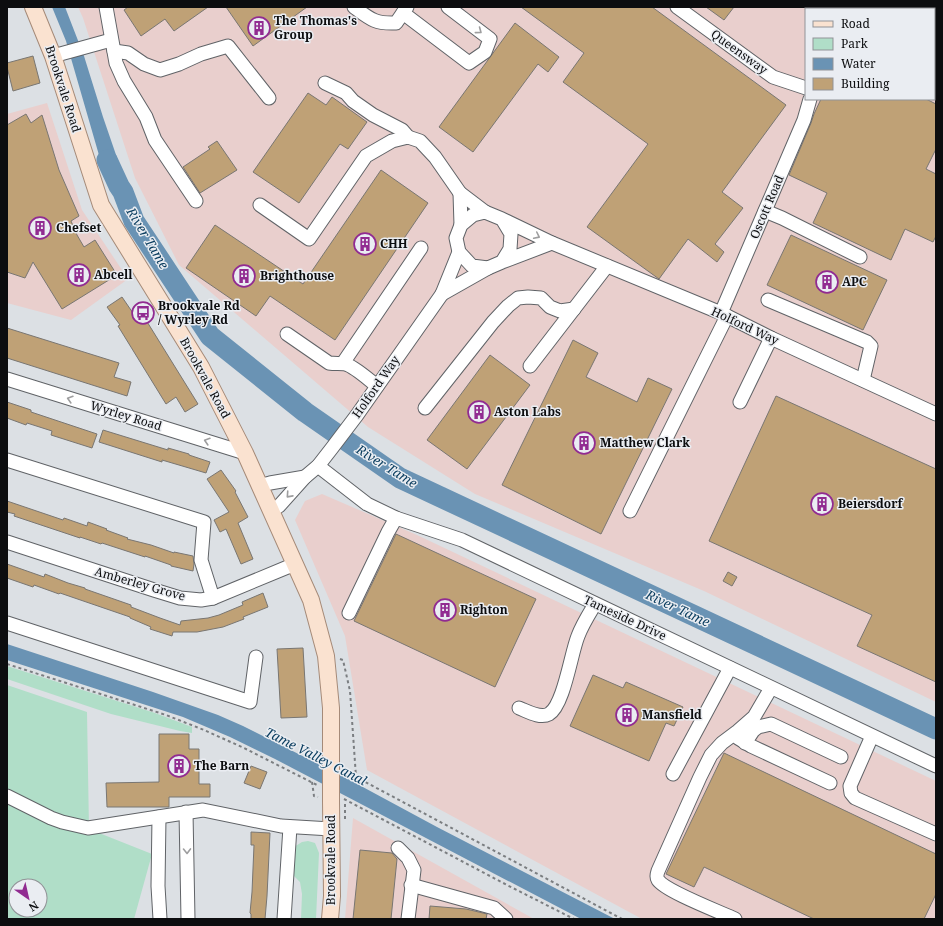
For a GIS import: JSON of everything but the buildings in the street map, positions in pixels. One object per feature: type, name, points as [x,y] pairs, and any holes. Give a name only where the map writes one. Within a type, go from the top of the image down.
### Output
[{"type":"main road","name":"Brookvale Road","points":[[33,7],[56,55],[101,206],[201,367],[244,453],[311,600],[326,656],[331,708],[331,763],[329,798],[332,896],[330,919]]},
{"type":"street","points":[[106,7],[116,63],[124,81],[146,118],[155,140],[196,201]]},
{"type":"street","points":[[354,7],[375,21],[384,23],[402,14],[469,63],[485,52],[490,38],[448,7]]},
{"type":"street","name":"Queensway","points":[[677,7],[773,77],[805,88]]},
{"type":"street","points":[[56,55],[98,44],[112,46],[128,53],[144,64],[160,70],[179,64],[201,54],[228,46],[269,98]]},
{"type":"street","points":[[325,83],[346,93],[353,101],[377,117],[402,130],[408,137],[420,141],[435,157],[460,193],[485,212],[502,219],[511,234],[510,249],[502,262]]},
{"type":"street","name":"Oscott Road","points":[[630,512],[724,315],[763,215],[804,120],[810,100]]},
{"type":"street","points":[[260,205],[309,239],[366,156],[392,141],[408,137]]},
{"type":"street","points":[[460,193],[461,225],[456,238],[459,252],[472,266],[488,268],[552,243]]},
{"type":"street","points":[[461,225],[473,215],[485,212]]},
{"type":"street","points":[[763,215],[782,218],[860,257]]},
{"type":"street","name":"Holford Way","points":[[502,219],[552,243],[724,315],[936,414]]},
{"type":"street","points":[[343,363],[421,248]]},
{"type":"street","name":"Holford Way","points":[[271,511],[278,506],[305,477],[318,466],[356,415],[442,294],[459,252]]},
{"type":"street","points":[[530,366],[607,266]]},
{"type":"street","name":"Holford Way","points":[[442,294],[488,268]]},
{"type":"street","points":[[426,408],[493,322],[518,298],[541,298],[550,307],[560,311],[574,309]]},
{"type":"street","points":[[768,300],[867,342],[871,346],[863,380]]},
{"type":"street","points":[[288,334],[329,363],[343,363],[349,365],[377,386]]},
{"type":"street","points":[[740,402],[771,338]]},
{"type":"street","name":"Wyrley Road","points":[[7,379],[244,453]]},
{"type":"street","points":[[7,460],[204,522],[201,560],[213,598]]},
{"type":"street","name":"Tameside Drive","points":[[318,466],[367,504],[396,518],[462,540],[936,766]]},
{"type":"street","points":[[259,486],[305,477]]},
{"type":"street","points":[[349,613],[396,518]]},
{"type":"street","name":"Amberley Grove","points":[[7,542],[180,598],[201,600],[213,598],[295,564]]},
{"type":"street","points":[[519,708],[538,715],[548,714],[552,710],[564,688],[578,636],[595,604]]},
{"type":"street","points":[[7,624],[250,702],[256,657]]},
{"type":"street","points":[[673,774],[730,668]]},
{"type":"street","points":[[734,919],[664,886],[657,876],[711,755],[722,743],[754,717],[771,688]]},
{"type":"street","points":[[745,742],[758,727],[771,724],[841,757]]},
{"type":"street","points":[[734,734],[751,746],[830,782]]},
{"type":"street","points":[[872,736],[850,786],[851,793],[855,798],[936,834]]},
{"type":"street","points":[[7,796],[51,818],[88,828],[204,810],[281,826],[331,829]]},
{"type":"street","points":[[186,812],[188,919]]},
{"type":"street","points":[[159,817],[158,886],[160,919]]},
{"type":"street","points":[[284,919],[290,826]]},
{"type":"street","points":[[398,848],[408,858],[414,870],[408,919]]},
{"type":"street","points":[[411,885],[494,908],[506,919]]},
{"type":"path","points":[[326,656],[343,660],[346,672],[350,691],[356,777],[622,919]]},
{"type":"path","points":[[7,664],[158,712],[244,748],[319,786]]},
{"type":"path","points":[[312,782],[314,796],[329,798],[574,919]]},
{"type":"shaded area","points":[[78,7],[936,7],[936,702],[704,591],[475,494],[368,427],[179,265],[135,178],[83,18]]},
{"type":"shaded area","points":[[47,103],[82,210],[128,279],[71,320],[7,303],[7,114]]},
{"type":"shaded area","points":[[322,494],[417,535],[936,781],[936,919],[642,919],[367,770],[345,636],[295,520],[305,501]]},
{"type":"shaded area","points":[[353,818],[534,919],[345,919]]},
{"type":"green space","points":[[7,666],[155,713],[192,727],[192,733],[111,714],[7,679]]},
{"type":"green space","points":[[7,685],[87,712],[89,829],[152,854],[134,919],[7,919]]},
{"type":"green space","points":[[308,841],[315,843],[319,853],[316,919],[301,919],[302,894],[300,882],[294,876],[294,847],[302,842]]},
{"type":"water","points":[[52,7],[65,7],[84,56],[125,181],[112,192],[103,169],[66,41]]},
{"type":"water","points":[[7,644],[153,692],[218,715],[243,726],[348,779],[615,919],[581,919],[230,737],[183,717],[7,660]]},
{"type":"waterway","name":"River Tame","points":[[107,160],[123,192],[134,221],[210,336],[305,412],[400,478],[936,729]]},
{"type":"place","name":"The Thomas's Group","points":[[259,28]]},
{"type":"place","name":"Chefset","points":[[40,228]]},
{"type":"place","name":"CHH","points":[[365,244]]},
{"type":"place","name":"Abcell","points":[[79,275]]},
{"type":"place","name":"Brighthouse","points":[[244,276]]},
{"type":"place","name":"APC","points":[[827,282]]},
{"type":"place","name":"Brookvale Rd / Wyrley Rd","points":[[143,313]]},
{"type":"place","name":"Aston Labs","points":[[479,412]]},
{"type":"place","name":"Matthew Clark","points":[[584,443]]},
{"type":"place","name":"Beiersdorf","points":[[822,504]]},
{"type":"place","name":"Righton","points":[[445,610]]},
{"type":"place","name":"Mansfield","points":[[627,715]]},
{"type":"place","name":"The Barn","points":[[179,766]]},
{"type":"water label","name":"Tame Valley Canal","points":[[316,756]]}]
